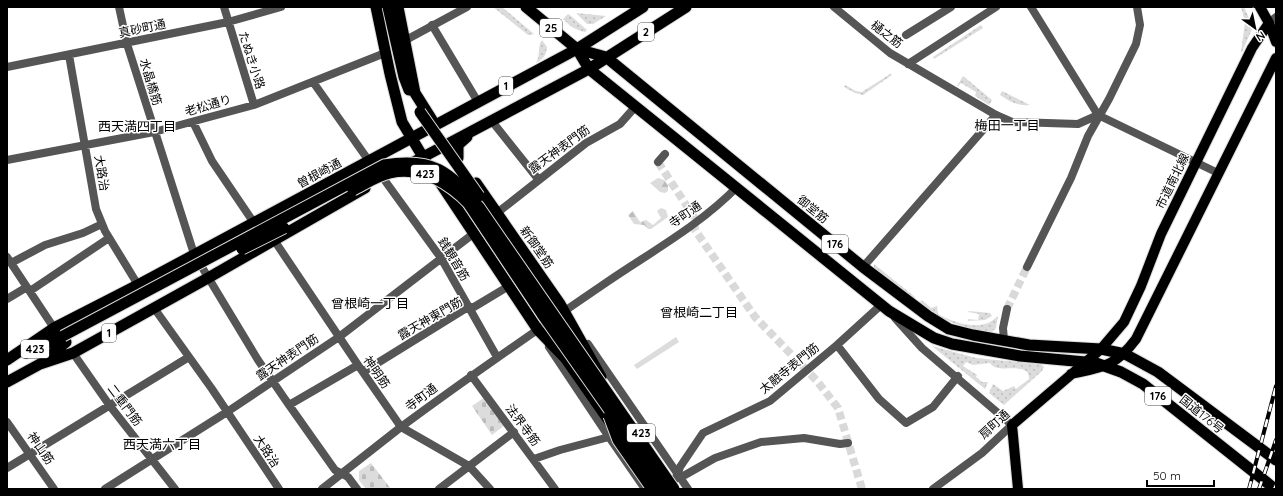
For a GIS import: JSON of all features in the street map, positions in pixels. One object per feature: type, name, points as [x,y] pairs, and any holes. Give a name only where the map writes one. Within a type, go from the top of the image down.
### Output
[{"type":"highway","name":"423","points":[[376,7],[385,53],[402,122],[473,234],[538,330],[566,359],[657,489]]},
{"type":"highway","name":"423","points":[[388,7],[404,77],[420,112],[578,339],[590,360],[618,440],[652,489]]},
{"type":"highway","name":"新御堂筋","points":[[398,7],[415,93],[564,311]]},
{"type":"highway","name":"御堂筋","points":[[526,7],[577,49],[589,69],[885,308],[934,338],[952,344],[1020,356],[1086,361]]},
{"type":"highway","name":"曽根崎通","points":[[7,361],[54,328],[138,285],[577,49],[643,7]]},
{"type":"highway","name":"2","points":[[589,69],[686,7]]},
{"type":"highway","name":"御堂筋","points":[[577,49],[606,58],[863,267],[928,316],[949,329],[1029,345],[1101,349]]},
{"type":"highway","name":"1","points":[[7,382],[40,364],[73,353],[383,178],[589,69]]},
{"type":"highway","points":[[458,158],[458,145],[462,140],[494,119]]},
{"type":"highway","name":"423","points":[[40,364],[65,339],[384,165],[412,162],[440,169],[458,182],[479,207],[674,489]]},
{"type":"highway","name":"423","points":[[7,361],[65,339],[376,178],[390,173],[406,172],[428,175],[447,184],[468,204],[665,489]]},
{"type":"highway","name":"423","points":[[564,311],[602,377],[681,489]]},
{"type":"highway","name":"国道176号","points":[[1101,349],[1124,354],[1158,372],[1276,460]]},
{"type":"highway","name":"国道176号","points":[[1086,361],[1108,366],[1143,384],[1275,489]]},
{"type":"main road","points":[[1260,7],[1272,20],[1276,42]]},
{"type":"main road","name":"市道南北線","points":[[1086,361],[1116,334],[1131,310],[1157,241],[1252,48],[1272,20]]},
{"type":"main road","points":[[1070,374],[1108,366],[1124,354],[1139,333],[1276,58]]},
{"type":"main road","name":"扇町通","points":[[1012,426],[1086,361]]},
{"type":"main road","points":[[1012,426],[1018,489]]},
{"type":"street","name":"水晶橋筋","points":[[119,7],[127,44],[194,254],[272,382],[335,470],[348,477],[357,489]]},
{"type":"street","name":"たぬき小路","points":[[224,7],[254,105]]},
{"type":"street","name":"真砂町通","points":[[7,67],[127,44],[228,22],[281,7]]},
{"type":"street","points":[[404,41],[467,7]]},
{"type":"street","name":"樋之筋","points":[[834,7],[890,53],[996,115],[1012,122],[1078,124],[1098,115]]},
{"type":"street","points":[[906,35],[951,7]]},
{"type":"street","points":[[908,64],[996,7]]},
{"type":"street","points":[[1031,7],[1098,115],[1218,173]]},
{"type":"street","points":[[1027,267],[1098,115],[1109,99],[1136,44],[1140,25],[1137,7]]},
{"type":"street","points":[[432,25],[478,102]]},
{"type":"street","name":"老松通り","points":[[7,160],[154,132],[254,105],[385,53]]},
{"type":"street","name":"大路治","points":[[70,55],[96,209],[109,238],[138,285]]},
{"type":"street","points":[[313,82],[370,160]]},
{"type":"street","name":"露天神表門筋","points":[[497,213],[538,179],[586,143],[620,124],[636,106]]},
{"type":"street","points":[[863,267],[996,115]]},
{"type":"street","points":[[494,119],[538,179]]},
{"type":"street","points":[[193,122],[212,161],[254,223]]},
{"type":"street","points":[[658,162],[665,154]]},
{"type":"street","name":"銭観音筋","points":[[383,178],[441,258],[497,357]]},
{"type":"street","name":"寺町通","points":[[322,489],[401,427],[471,375],[694,223],[724,201],[737,187]]},
{"type":"street","points":[[54,328],[9,260],[45,245],[84,233],[102,224]]},
{"type":"street","name":"露天神表門筋","points":[[105,489],[227,412],[339,337],[436,264],[441,258],[473,234]]},
{"type":"street","points":[[7,299],[28,289],[109,238]]},
{"type":"street","name":"神明筋","points":[[274,240],[401,427],[469,466],[490,489]]},
{"type":"street","name":"露天神東門筋","points":[[289,405],[360,368],[468,307],[474,307],[509,286]]},
{"type":"street","name":"大路治","points":[[154,308],[279,489]]},
{"type":"street","points":[[885,308],[922,348],[958,376],[1012,426]]},
{"type":"street","name":"太融寺表門筋","points":[[669,489],[681,475],[680,467],[703,433],[770,400],[885,308]]},
{"type":"street","points":[[1004,340],[1003,328],[1007,309]]},
{"type":"street","name":"新御堂筋","points":[[564,311],[681,475],[688,489]]},
{"type":"street","points":[[538,330],[608,438],[645,489]]},
{"type":"street","points":[[837,345],[879,399],[906,423],[933,407],[958,376]]},
{"type":"street","name":"二重門筋","points":[[73,353],[110,406],[175,489]]},
{"type":"street","points":[[7,468],[31,455],[189,357]]},
{"type":"street","name":"法界寺筋","points":[[471,375],[555,489]]},
{"type":"street","name":"神山筋","points":[[7,422],[54,489]]},
{"type":"street","name":"扇町通","points":[[933,489],[982,453],[1012,426]]},
{"type":"street","points":[[439,489],[514,432]]},
{"type":"street","points":[[534,459],[560,450],[608,438]]},
{"type":"street","points":[[681,475],[715,458],[761,442],[804,438],[840,444],[848,443]]},
{"type":"green space","points":[[493,7],[502,7],[534,34],[528,35]]},
{"type":"green space","points":[[1241,7],[1244,7],[1253,27],[1242,52],[1245,22]]},
{"type":"green space","points":[[576,13],[606,16],[593,24],[587,24]]},
{"type":"green space","points":[[568,14],[587,30],[585,32],[581,31],[568,24],[563,19]]},
{"type":"green space","points":[[981,25],[983,28],[934,59],[933,57]]},
{"type":"green space","points":[[542,40],[547,47],[546,53],[542,59],[536,63],[540,45]]},
{"type":"green space","points":[[890,74],[892,75],[863,95],[855,93],[844,87],[845,85],[856,91],[862,92]]},
{"type":"green space","points":[[963,76],[992,100],[989,105],[975,96],[976,92],[961,83],[957,86]]},
{"type":"green space","points":[[1002,91],[1030,105],[1022,105],[1011,102],[1000,95]]},
{"type":"green space","points":[[658,178],[664,180],[668,185],[668,191],[665,193],[660,192],[650,183]]},
{"type":"green space","points":[[661,208],[666,210],[668,217],[651,229],[648,229],[644,225],[634,224],[628,215],[633,211],[640,222],[646,220],[653,225],[661,218],[657,211]]},
{"type":"green space","points":[[874,264],[915,297],[913,299],[874,269]]},
{"type":"green space","points":[[922,300],[931,308],[937,306],[938,314],[963,324],[982,325],[990,322],[998,316],[996,328],[991,333],[954,323],[937,315],[919,303]]},
{"type":"green space","points":[[968,312],[990,313],[992,316],[985,320],[968,321],[968,319],[978,320],[979,314]]},
{"type":"green space","points":[[676,337],[679,342],[637,369],[634,365]]},
{"type":"green space","points":[[932,346],[976,358],[1041,364],[1044,367],[1042,371],[1004,405],[989,393],[993,384],[1003,391],[1014,386],[1016,389],[1029,379],[1028,373],[1019,369],[994,367],[990,363],[973,365],[966,362],[963,366],[977,375],[976,377],[982,382],[988,382],[985,389]]},
{"type":"green space","points":[[485,397],[505,425],[492,435],[472,406]]},
{"type":"green space","points":[[371,463],[391,489],[366,489],[359,480],[359,471]]},
{"type":"tunnel","points":[[658,162],[694,217],[695,230],[755,317],[817,381],[838,408],[862,489]]},
{"type":"tunnel","points":[[1007,309],[1027,267]]},
{"type":"railway","points":[[1249,489],[1276,386]]},
{"type":"railway","points":[[1259,489],[1276,440]]},
{"type":"railway","points":[[1274,489],[1276,485]]},
{"type":"district","name":"梅田一丁目","points":[[1007,125]]},
{"type":"district","name":"西天満四丁目","points":[[137,126]]},
{"type":"district","name":"曾根崎一丁目","points":[[370,303]]},
{"type":"district","name":"曾根崎二丁目","points":[[699,312]]},
{"type":"district","name":"西天満六丁目","points":[[162,444]]}]
